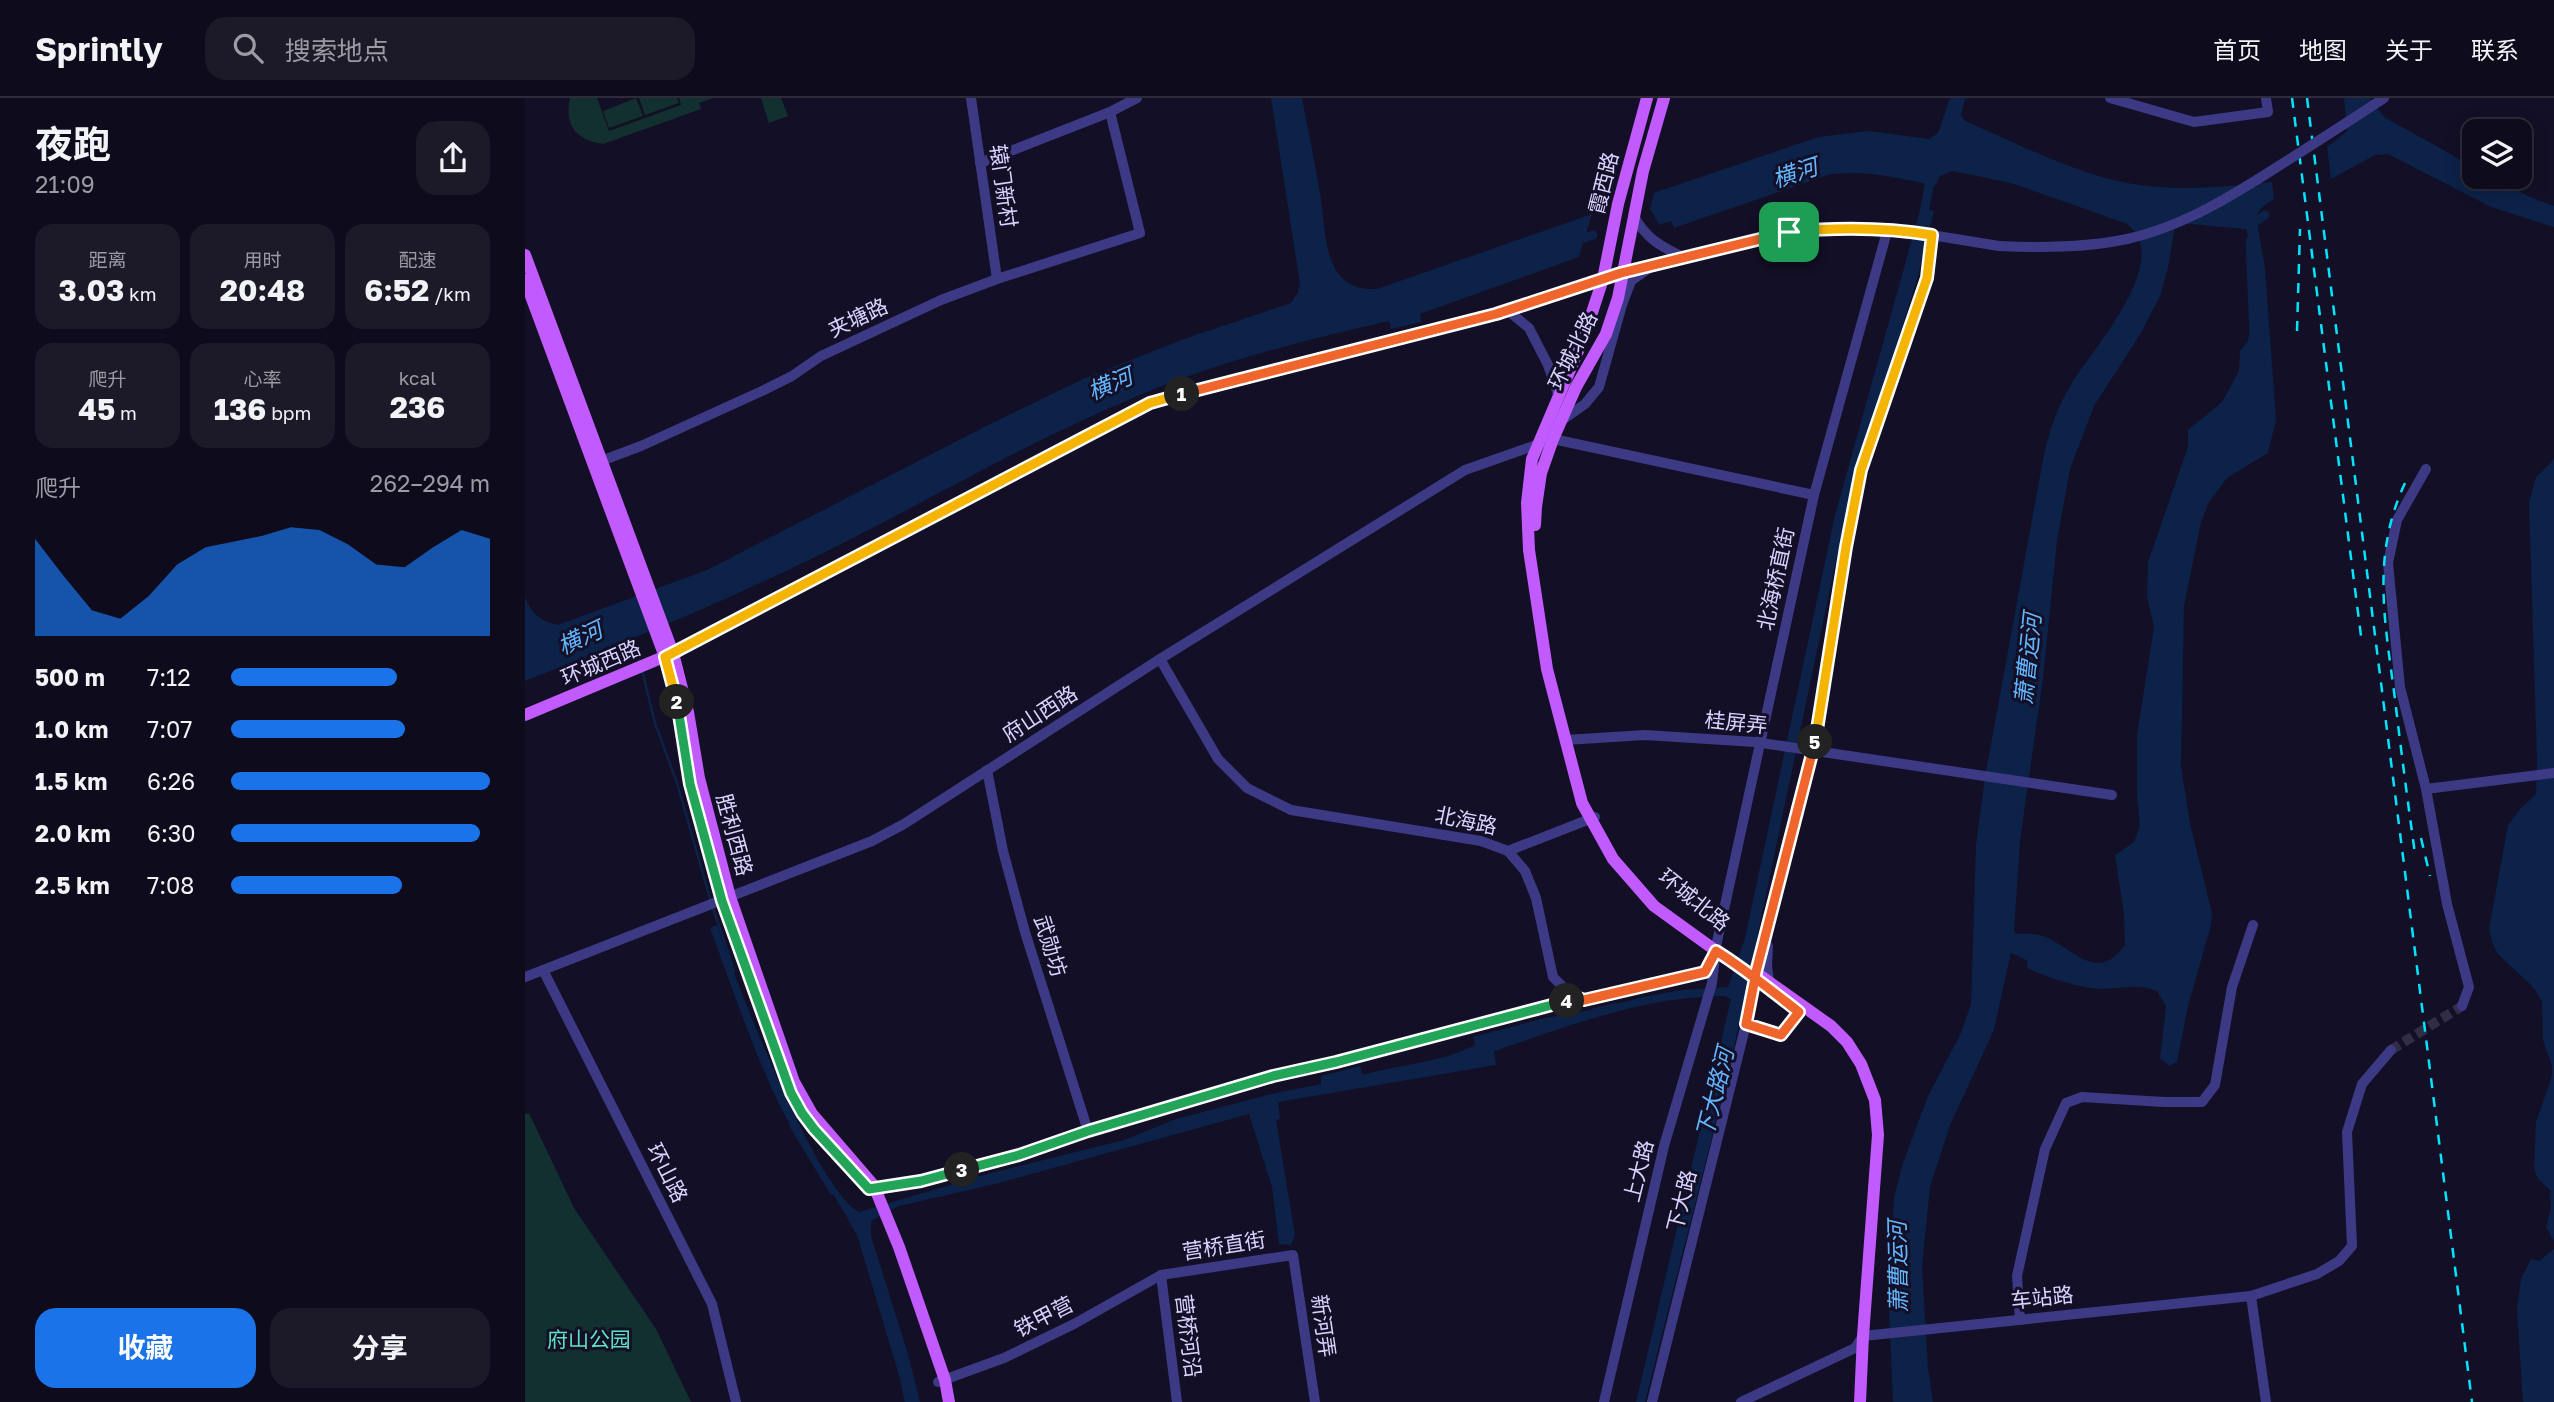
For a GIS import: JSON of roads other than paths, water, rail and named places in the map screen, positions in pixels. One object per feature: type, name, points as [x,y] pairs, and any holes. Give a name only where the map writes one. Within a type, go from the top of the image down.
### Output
[{"type":"main road","name":"霞西路","points":[[1603,279],[1618,204],[1647,98]]},
{"type":"main road","name":"霞西路","points":[[1621,273],[1664,98]]},
{"type":"main road","name":"胜利西路","points":[[525,256],[665,632],[663,657]]},
{"type":"main road","name":"环城西路","points":[[525,715],[663,657],[1150,403],[1507,310],[1621,273]]},
{"type":"main road","name":"环城北路","points":[[1621,273],[1618,298],[1607,334],[1576,387],[1553,439],[1539,484],[1536,507],[1535,542],[1554,670],[1568,740],[1582,803],[1593,818],[1613,859],[1654,906],[1831,1026],[1847,1042],[1861,1064],[1875,1100],[1878,1135],[1860,1402]]},
{"type":"main road","name":"环城北路","points":[[1568,740],[1547,669],[1529,550],[1527,503],[1531,459],[1536,444],[1584,337],[1603,279]]},
{"type":"main road","name":"胜利西路","points":[[525,281],[663,657],[680,716],[690,784],[791,1093],[814,1129],[874,1193],[949,1402]]},
{"type":"main road","name":"环城北路","points":[[1763,980],[1842,1047],[1857,1066],[1870,1101],[1874,1135],[1855,1348],[1853,1402]]},
{"type":"main road","name":"胜利西路","points":[[941,1381],[942,1402]]},
{"type":"street","name":"辕门新村","points":[[971,98],[997,279]]},
{"type":"street","points":[[980,163],[1137,98]]},
{"type":"street","points":[[2110,98],[2195,122],[2268,113],[2266,98]]},
{"type":"street","points":[[1621,273],[1789,232],[1843,227],[1888,228],[1999,246],[2039,248],[2127,239],[2175,224],[2214,205],[2384,98]]},
{"type":"street","name":"夹塘路","points":[[601,461],[641,446],[762,391],[792,376],[821,356],[941,300],[1140,233],[1110,111]]},
{"type":"street","points":[[1634,216],[1641,230],[1652,242],[1685,258]]},
{"type":"street","name":"北海桥直街","points":[[1722,951],[1761,744],[1814,495],[1888,228]]},
{"type":"street","name":"下大路","points":[[1652,1402],[1746,1024],[1766,931],[1814,752],[1846,547],[1861,470],[1927,278],[1932,235]]},
{"type":"street","points":[[1561,421],[1585,404],[1599,387],[1622,305],[1632,281],[1651,266]]},
{"type":"street","points":[[1507,310],[1529,328],[1548,365],[1558,394]]},
{"type":"street","points":[[1553,439],[1814,495]]},
{"type":"street","name":"府山西路","points":[[525,976],[873,841],[1465,470],[1553,439]]},
{"type":"street","points":[[2426,470],[2397,520],[2388,563],[2400,687],[2426,789],[2447,904],[2469,986],[2462,1006]]},
{"type":"street","name":"北海路","points":[[1160,659],[1218,759],[1247,788],[1291,810],[1481,841],[1508,851],[1525,871],[1536,898],[1553,977],[1571,995]]},
{"type":"street","name":"桂屏弄","points":[[1568,740],[1645,735],[1761,744],[2112,795]]},
{"type":"street","name":"武勋坊","points":[[987,770],[1003,851],[1024,932],[1088,1131]]},
{"type":"street","points":[[2426,789],[2554,773]]},
{"type":"street","points":[[1508,851],[1593,818]]},
{"type":"street","points":[[2020,1320],[2017,1276],[2045,1149],[2066,1103],[2082,1097],[2202,1102],[2215,1085],[2232,987],[2253,925]]},
{"type":"street","points":[[1763,980],[1769,938],[1766,931]]},
{"type":"street","points":[[874,1193],[1019,1155],[1088,1131],[1273,1076],[1336,1062],[1567,1000],[1571,995],[1584,1000],[1705,972],[1722,951]]},
{"type":"street","name":"上大路","points":[[1604,1402],[1664,1146],[1722,951]]},
{"type":"street","name":"环山路","points":[[543,970],[712,1304],[736,1402]]},
{"type":"street","points":[[1746,1024],[1781,1035],[1799,1012]]},
{"type":"street","name":"车站路","points":[[1863,1336],[2251,1296],[2318,1274],[2339,1261],[2352,1246],[2347,1132],[2362,1084],[2391,1050]]},
{"type":"street","name":"营桥直街","points":[[1161,1275],[1293,1255]]},
{"type":"street","name":"新河弄","points":[[1293,1255],[1315,1402]]},
{"type":"street","name":"铁甲营","points":[[941,1381],[1016,1353],[1161,1275]]},
{"type":"street","name":"营桥河沿","points":[[1161,1275],[1177,1402]]},
{"type":"street","points":[[2251,1296],[2266,1402]]},
{"type":"street","points":[[1741,1402],[1855,1348],[1863,1336]]},
{"type":"water","points":[[1271,98],[1302,98],[1330,255],[1338,273],[1350,284],[1360,288],[1377,289],[1592,214],[1579,257],[1420,314],[1422,322],[1391,329],[1389,321],[1294,344],[1200,372],[1140,395],[1043,439],[760,583],[673,622],[525,681],[525,597],[537,616],[558,625],[707,570],[1083,379],[1184,339],[1291,303],[1300,284]]},
{"type":"water","name":"萧曹运河","points":[[1950,98],[1968,98],[1965,99],[1961,115],[1965,121],[2045,156],[2106,178],[2145,186],[2181,188],[2272,182],[2274,199],[2262,207],[2256,216],[2265,268],[2276,420],[2268,453],[2227,478],[2209,502],[2201,522],[2184,606],[2181,766],[2190,823],[2212,913],[2177,1062],[2169,1066],[2160,1058],[2166,1006],[2157,991],[2141,987],[2099,989],[2058,980],[2027,968],[2027,953],[2012,947],[1994,1030],[1950,1125],[1930,1187],[1922,1266],[1928,1368],[1933,1402],[1893,1402],[1889,1313],[1894,1198],[1903,1163],[1928,1096],[1961,1033],[1971,1004],[1976,845],[1985,777],[2044,454],[2055,417],[2067,391],[2111,327],[2136,279],[2141,257],[2138,238],[2125,223],[2011,183],[1952,171],[1940,176],[1935,186],[1868,174],[1828,175],[1674,228],[1671,221],[1659,225],[1650,209],[1654,193],[1818,137],[1869,131],[1929,139],[1938,133]],"holes":[[[2186,215],[2245,223],[2250,246],[2257,321],[2255,332],[2240,351],[2239,371],[2222,402],[2188,430],[2188,447],[2148,562],[2147,597],[2154,627],[2137,735],[2140,826],[2134,842],[2115,855],[2124,914],[2125,945],[2114,957],[2103,962],[2093,962],[2083,959],[2051,939],[2037,934],[2017,934],[2014,931],[2020,841],[2043,678],[2057,541],[2070,469],[2094,406],[2141,333],[2160,296],[2168,268],[2176,219]]]},
{"type":"water","points":[[2344,98],[2370,98],[2384,117],[2462,160],[2462,189],[2515,189],[2554,206],[2554,227],[2491,207],[2388,154],[2375,155],[2331,179],[2327,147],[2347,131]]},
{"type":"water","name":"下大路河","points":[[1921,207],[1934,211],[1917,279],[1849,498],[1732,1057],[1645,1402],[1636,1402],[1731,999],[1724,996],[1665,1001],[1607,1014],[1494,1051],[1496,1065],[1278,1102],[1280,1119],[1276,1120],[1295,1235],[1291,1245],[1279,1244],[1272,1187],[1249,1114],[995,1184],[899,1206],[871,1221],[871,1236],[920,1402],[907,1402],[858,1238],[779,1103],[747,1029],[710,928],[717,925],[758,1033],[800,1125],[841,1195],[859,1212],[987,1174],[1124,1140],[1176,1119],[1321,1084],[1321,1076],[1360,1066],[1363,1075],[1434,1060],[1475,1045],[1473,1037],[1545,1018],[1682,990],[1728,987],[1745,938],[1835,515]]},
{"type":"water","points":[[2554,459],[2554,1241],[2546,1227],[2551,1209],[2550,1190],[2538,1179],[2534,1169],[2536,1122],[2552,1076],[2552,1066],[2543,1040],[2542,1002],[2534,988],[2498,954],[2489,929],[2508,825],[2536,794],[2529,503],[2536,477]]},
{"type":"water","points":[[2554,1249],[2554,1402],[2523,1402],[2517,1310],[2521,1279],[2531,1259],[2539,1261]]},
{"type":"waterway","points":[[1924,213],[1931,175]]},
{"type":"waterway","points":[[2186,219],[2250,225],[2265,215]]},
{"type":"waterway","name":"横河","points":[[1574,241],[1593,235]]},
{"type":"waterway","points":[[2250,241],[2254,335],[2252,342]]},
{"type":"waterway","points":[[632,636],[640,664]]},
{"type":"waterway","points":[[642,670],[655,723],[677,783],[711,902]]},
{"type":"waterway","points":[[713,908],[734,971]]},
{"type":"waterway","points":[[2001,943],[2036,960]]},
{"type":"waterway","points":[[1592,1010],[1616,1004]]},
{"type":"waterway","points":[[762,1061],[774,1091]]},
{"type":"waterway","points":[[790,1125],[832,1194]]},
{"type":"waterway","points":[[901,1378],[906,1402]]},
{"type":"tunnel","points":[[2391,1050],[2462,1006]]},
{"type":"railway","points":[[2292,98],[2361,636]]},
{"type":"railway","points":[[2307,98],[2472,1402]]},
{"type":"railway","points":[[2297,331],[2300,229]]},
{"type":"railway","points":[[2405,483],[2394,510],[2388,537],[2383,590],[2415,854]]},
{"type":"railway","points":[[2421,838],[2430,876]]},
{"type":"park label","name":"府山公园","points":[[589,1340]]}]
